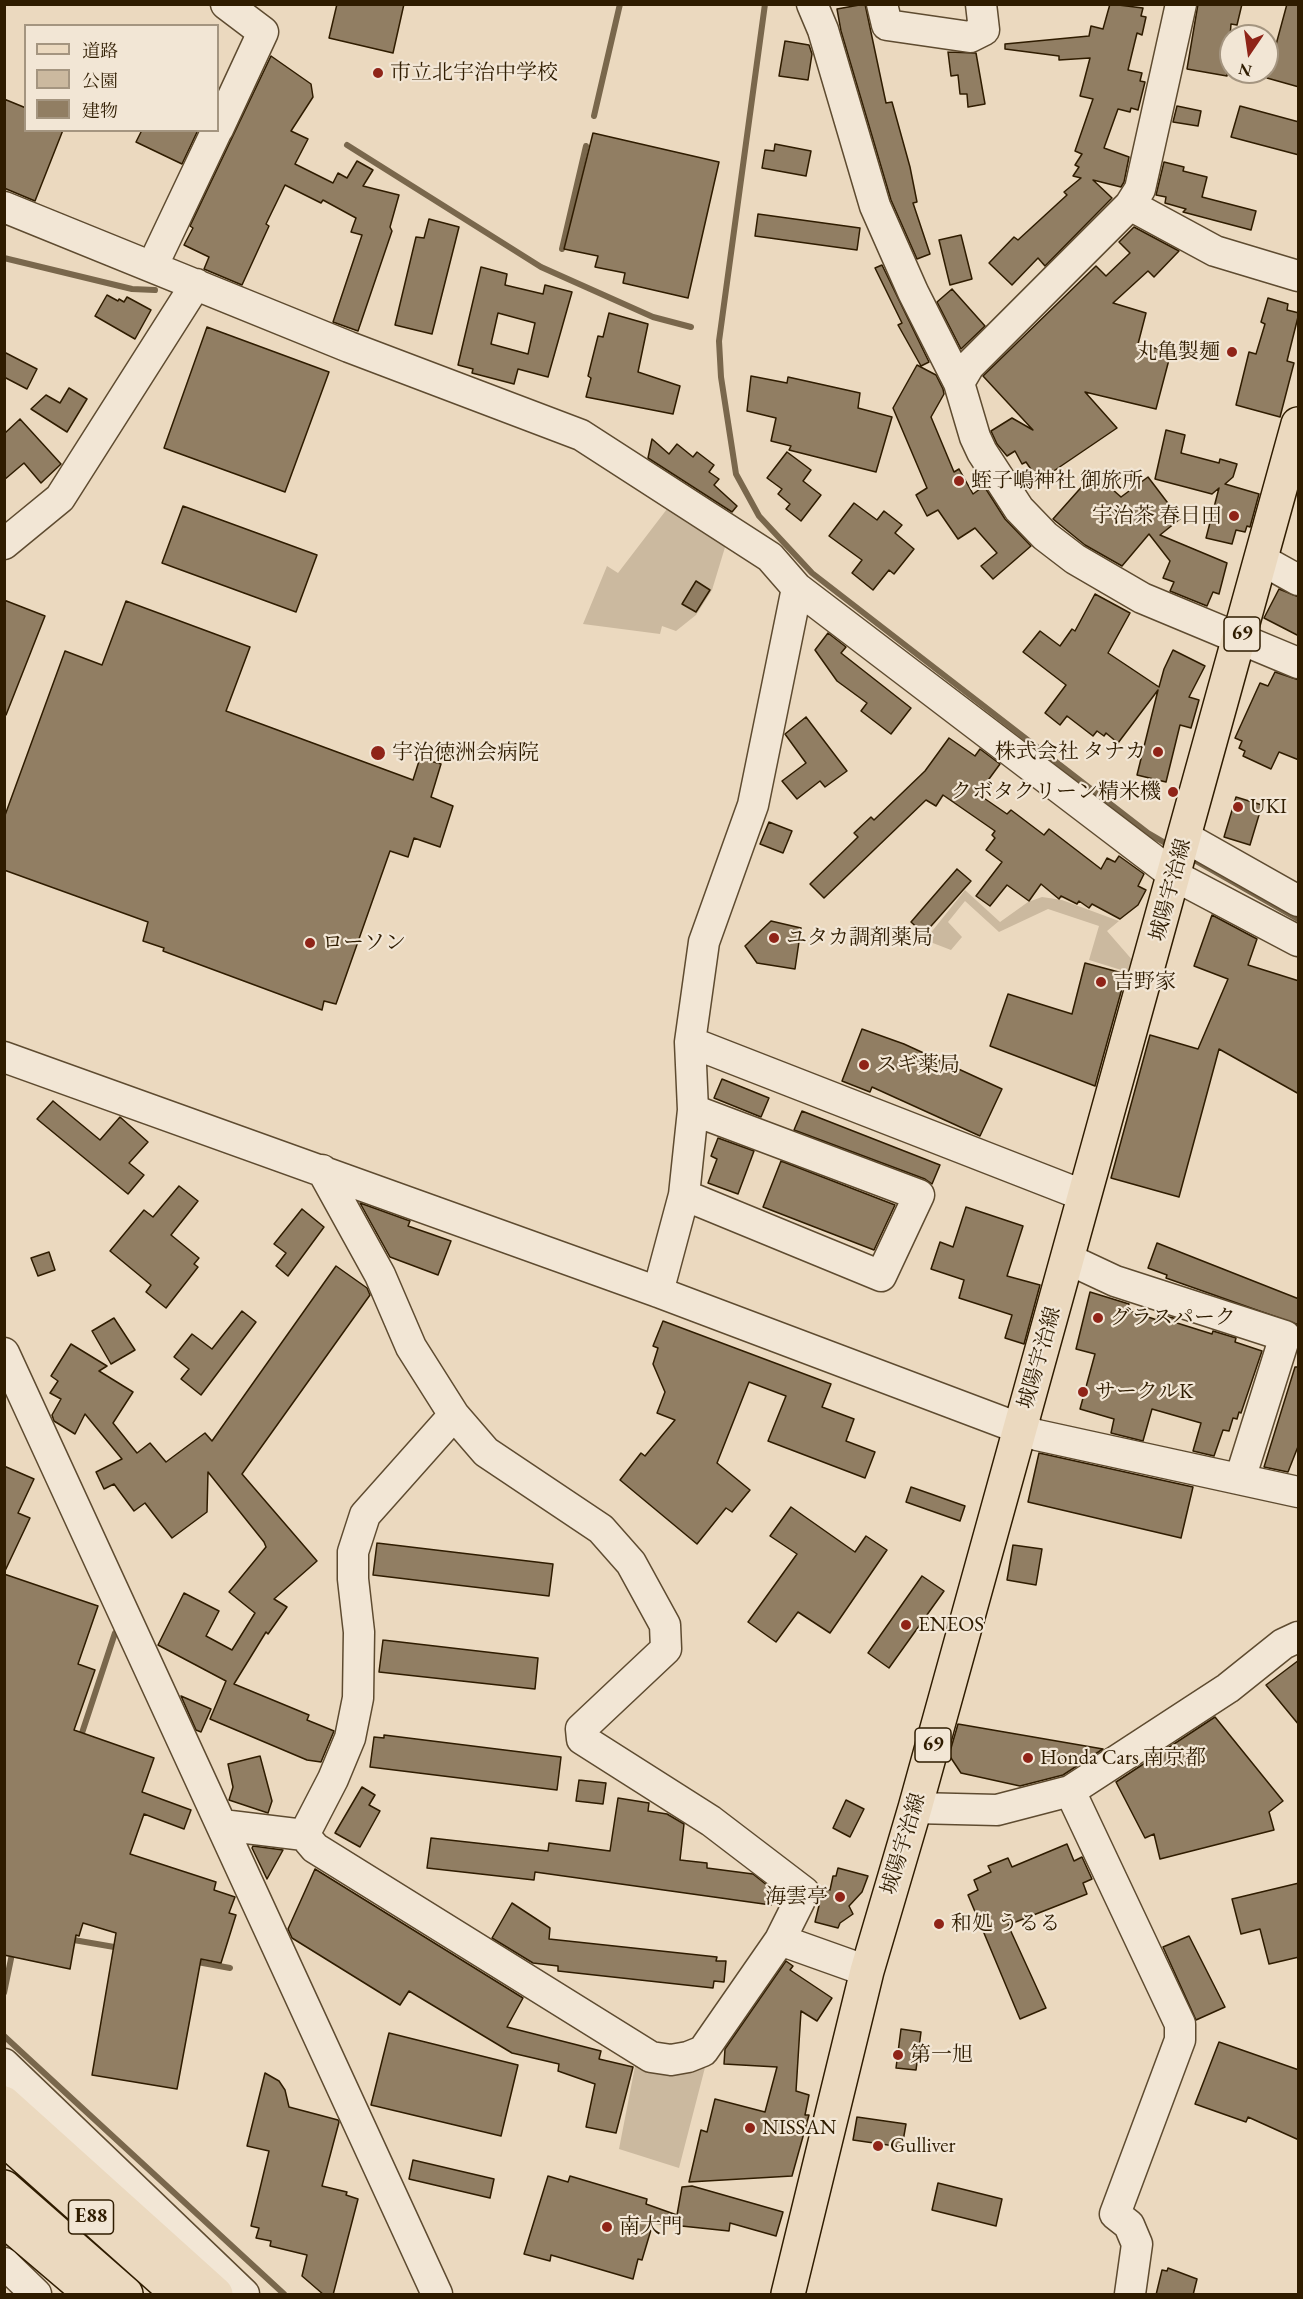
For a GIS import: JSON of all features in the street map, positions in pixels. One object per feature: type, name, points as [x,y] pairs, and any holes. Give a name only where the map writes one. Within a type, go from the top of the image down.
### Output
[{"type":"main road","name":"城陽宇治線","points":[[788,2295],[867,1971],[1021,1430],[1299,424]]},
{"type":"main road","points":[[4,2103],[216,2295]]},
{"type":"main road","name":"E88","points":[[4,2139],[178,2295]]},
{"type":"main road","name":"E88","points":[[4,2187],[126,2295]]},
{"type":"main road","points":[[4,2220],[91,2295]]},
{"type":"main road","points":[[51,2260],[80,2295]]},
{"type":"street","points":[[219,126],[263,32],[226,4]]},
{"type":"street","points":[[812,4],[823,30],[875,206],[913,292],[959,383],[975,437],[982,452],[1018,510],[1045,536],[1075,558],[1142,598],[1299,663]]},
{"type":"street","points":[[882,4],[887,25],[970,37],[984,30],[981,4]]},
{"type":"street","points":[[959,383],[969,366],[1130,205],[1140,189],[1181,4]]},
{"type":"street","points":[[152,267],[216,132]]},
{"type":"street","points":[[1130,205],[1215,251],[1299,276]]},
{"type":"street","points":[[4,207],[348,347],[581,435],[770,557],[797,588],[1299,940]]},
{"type":"street","points":[[4,543],[60,498],[196,284]]},
{"type":"street","points":[[1262,560],[1299,580]]},
{"type":"street","points":[[658,1292],[684,1195],[693,1110],[690,1042],[704,942],[753,805],[797,588]]},
{"type":"street","points":[[1180,856],[1299,901]]},
{"type":"street","points":[[690,1042],[1085,1197]]},
{"type":"street","points":[[4,1057],[658,1292],[1021,1430],[1299,1492]]},
{"type":"street","points":[[684,1195],[881,1276],[919,1195],[693,1110]]},
{"type":"street","points":[[222,1825],[304,1835],[315,1848],[651,2057],[671,2060],[688,2058],[703,2051],[780,1940],[804,1893],[711,1821],[582,1739],[581,1729],[666,1649],[665,1625],[630,1563],[601,1529],[486,1452],[454,1415],[411,1347],[380,1275],[322,1170]]},
{"type":"street","points":[[1068,1259],[1115,1281],[1285,1336],[1240,1479]]},
{"type":"street","points":[[4,1353],[437,2295]]},
{"type":"street","points":[[304,1835],[346,1746],[358,1698],[359,1632],[352,1579],[353,1552],[365,1515],[454,1415]]},
{"type":"street","points":[[915,1808],[997,1810],[1070,1791],[1228,1688],[1283,1644],[1299,1637]]},
{"type":"street","points":[[1070,1791],[1180,2024],[1180,2040],[1115,2214],[1129,2225],[1137,2244],[1130,2295]]},
{"type":"street","points":[[780,1940],[867,1971]]},
{"type":"street","points":[[4,2064],[244,2295]]},
{"type":"street","points":[[4,2263],[36,2295]]},
{"type":"green space","points":[[667,509],[726,544],[712,590],[696,615],[676,631],[662,626],[660,634],[583,624],[607,566],[618,573]]},
{"type":"green space","points":[[965,890],[1000,922],[1028,902],[1042,897],[1062,900],[1119,921],[1107,931],[1134,962],[1131,973],[1089,960],[1099,926],[1048,909],[999,932],[965,901],[948,922],[962,937],[951,950],[925,940]]},
{"type":"green space","points":[[709,2052],[679,2168],[619,2149],[637,2056]]},
{"type":"building","points":[[337,4],[404,4],[393,53],[329,38]]},
{"type":"building","points":[[865,4],[886,103],[892,102],[910,167],[917,202],[913,203],[930,254],[917,259],[891,200],[841,31],[837,9]]},
{"type":"building","points":[[1110,4],[1143,8],[1141,16],[1146,17],[1142,35],[1137,33],[1128,70],[1142,73],[1140,81],[1145,82],[1138,110],[1131,108],[1130,112],[1118,109],[1104,148],[1129,157],[1124,182],[1121,187],[1093,180],[1112,198],[1045,266],[1038,258],[1012,285],[989,263],[1014,237],[1018,240],[1067,195],[1064,192],[1081,178],[1073,176],[1079,167],[1075,165],[1082,154],[1075,151],[1093,99],[1080,96],[1090,58],[1059,60],[1059,56],[1005,49],[1005,44],[1089,36],[1091,26],[1103,29]]},
{"type":"building","points":[[1198,4],[1242,4],[1237,24],[1219,24],[1219,75],[1187,69]]},
{"type":"building","points":[[1287,4],[1299,4],[1299,87],[1279,81],[1279,34]]},
{"type":"building","points":[[785,41],[809,45],[812,54],[808,80],[779,76]]},
{"type":"building","points":[[948,52],[976,53],[985,104],[968,107],[967,94],[960,94],[958,75],[951,76]]},
{"type":"building","points":[[271,56],[311,84],[313,97],[291,131],[308,139],[295,164],[333,183],[338,173],[347,178],[357,161],[373,170],[363,186],[399,195],[390,227],[392,231],[358,331],[333,322],[362,235],[351,232],[356,218],[323,200],[321,203],[285,185],[266,224],[269,226],[242,285],[204,269],[209,257],[184,245],[193,228],[190,226]]},
{"type":"building","points":[[4,99],[24,107],[24,132],[62,132],[35,201],[4,188]]},
{"type":"building","points":[[1177,106],[1201,111],[1198,126],[1173,122]]},
{"type":"building","points":[[1240,106],[1299,122],[1299,155],[1231,137]]},
{"type":"building","points":[[141,132],[197,132],[182,164],[136,142]]},
{"type":"building","points":[[593,133],[719,162],[688,298],[623,283],[625,273],[595,267],[598,256],[564,249]]},
{"type":"building","points":[[775,144],[811,151],[806,176],[762,168],[765,150],[774,151]]},
{"type":"building","points":[[1164,162],[1184,167],[1183,171],[1207,177],[1202,197],[1256,211],[1251,230],[1183,212],[1186,209],[1165,203],[1166,197],[1156,195]]},
{"type":"building","points":[[758,214],[860,228],[857,250],[755,236]]},
{"type":"building","points":[[429,219],[459,227],[432,334],[395,325],[416,237],[424,238]]},
{"type":"building","points":[[1134,227],[1179,251],[1154,277],[1148,271],[1113,303],[1146,313],[1138,344],[1171,352],[1156,409],[1085,392],[1117,428],[1039,481],[1026,462],[1022,464],[1015,451],[1007,456],[997,444],[991,431],[1012,418],[1033,430],[983,376],[1096,266],[1106,276],[1130,253],[1119,242]]},
{"type":"building","points":[[961,235],[972,279],[950,285],[939,240]]},
{"type":"building","points":[[882,265],[929,362],[921,366],[898,325],[902,323],[875,268]]},
{"type":"building","points":[[481,267],[507,274],[505,285],[543,294],[545,285],[572,292],[548,377],[518,369],[514,384],[472,373],[473,369],[458,365]],"holes":[[[498,313],[535,323],[528,354],[491,344]]]},
{"type":"building","points":[[952,289],[985,326],[961,349],[937,302]]},
{"type":"building","points":[[107,295],[124,302],[127,297],[151,310],[135,339],[95,316]]},
{"type":"building","points":[[1268,298],[1288,304],[1287,310],[1299,313],[1287,361],[1294,363],[1280,417],[1236,405],[1249,352],[1256,354],[1265,324],[1261,322]]},
{"type":"building","points":[[609,313],[648,324],[638,372],[680,386],[673,414],[586,397],[591,378],[588,376],[598,336],[603,337]]},
{"type":"building","points":[[207,327],[329,372],[285,492],[164,448]]},
{"type":"building","points":[[4,352],[37,369],[27,389],[4,377]]},
{"type":"building","points":[[917,365],[936,375],[943,389],[944,394],[931,417],[954,472],[959,469],[973,494],[984,486],[1005,519],[1031,546],[993,579],[981,566],[997,553],[975,528],[958,539],[938,510],[927,516],[916,495],[927,488],[893,408]]},
{"type":"building","points":[[751,376],[787,383],[788,377],[860,393],[858,408],[892,417],[876,472],[789,450],[791,446],[771,441],[776,418],[747,411]]},
{"type":"building","points":[[69,388],[87,399],[67,432],[31,409],[46,395],[60,403]]},
{"type":"building","points":[[20,419],[61,464],[41,483],[24,463],[4,480],[4,434]]},
{"type":"building","points":[[1166,430],[1185,435],[1181,453],[1219,463],[1220,459],[1237,464],[1233,477],[1225,484],[1259,494],[1250,527],[1247,526],[1245,532],[1236,530],[1232,544],[1206,538],[1219,488],[1212,494],[1155,479]]},
{"type":"building","points":[[652,439],[669,454],[677,444],[693,457],[697,452],[714,465],[709,472],[719,479],[714,485],[737,506],[732,512],[648,458]]},
{"type":"building","points":[[787,452],[811,470],[803,481],[821,495],[801,521],[786,509],[790,504],[778,494],[782,489],[767,478]]},
{"type":"building","points":[[1094,473],[1121,497],[1148,477],[1180,519],[1160,535],[1227,563],[1219,594],[1213,592],[1207,606],[1170,591],[1174,582],[1163,578],[1170,561],[1149,534],[1122,566],[1085,545],[1053,519]]},
{"type":"building","points":[[854,503],[877,520],[884,511],[902,525],[895,533],[914,549],[894,574],[889,570],[873,590],[852,573],[862,560],[829,536]]},
{"type":"building","points":[[183,506],[317,555],[296,612],[162,563]]},
{"type":"building","points":[[696,581],[710,590],[696,612],[682,604]]},
{"type":"building","points":[[1279,589],[1299,597],[1299,636],[1264,618]]},
{"type":"building","points":[[1095,594],[1130,613],[1108,653],[1159,687],[1173,650],[1205,666],[1189,697],[1199,700],[1191,728],[1180,725],[1166,782],[1137,775],[1158,690],[1118,743],[1106,733],[1104,736],[1097,731],[1093,736],[1067,716],[1060,725],[1045,713],[1066,685],[1023,652],[1040,631],[1060,646],[1072,629],[1075,631]]},
{"type":"building","points":[[4,600],[45,616],[6,715],[4,715]]},
{"type":"building","name":"宇治徳洲会病院","points":[[126,601],[250,647],[226,711],[413,780],[420,758],[441,764],[431,797],[453,806],[440,847],[414,838],[408,857],[390,851],[336,1004],[324,1001],[322,1010],[163,951],[164,948],[143,941],[148,922],[4,870],[4,818],[65,651],[102,665]]},
{"type":"building","points":[[828,633],[846,647],[841,653],[911,708],[891,734],[861,711],[867,703],[837,681],[815,650]]},
{"type":"building","points":[[1275,672],[1299,680],[1299,760],[1279,752],[1271,769],[1243,756],[1245,751],[1239,748],[1242,741],[1235,738],[1260,683],[1268,686]]},
{"type":"building","points":[[806,717],[847,771],[825,787],[820,781],[797,799],[782,781],[806,763],[785,734]]},
{"type":"building","points":[[949,738],[975,756],[980,749],[1000,764],[978,794],[1007,814],[1011,810],[1044,835],[1049,829],[1101,869],[1107,858],[1115,862],[1119,856],[1144,874],[1138,886],[1146,890],[1138,905],[1120,919],[1092,904],[1089,908],[1079,901],[1077,904],[1061,896],[1059,899],[1041,884],[1029,901],[1007,885],[990,906],[976,896],[1002,862],[986,850],[995,838],[992,835],[995,831],[943,795],[936,806],[926,800],[824,898],[810,884],[858,837],[854,833],[871,817],[874,820],[925,771]]},
{"type":"building","points":[[1236,797],[1262,805],[1250,845],[1224,837]]},
{"type":"building","points":[[769,822],[792,831],[783,853],[760,844]]},
{"type":"building","points":[[957,869],[971,881],[924,934],[911,922]]},
{"type":"building","points":[[1212,915],[1257,939],[1248,965],[1299,981],[1299,1094],[1219,1049],[1179,1197],[1111,1178],[1150,1035],[1198,1049],[1228,979],[1194,966]]},
{"type":"building","name":"ユタカ調剤薬局","points":[[771,921],[801,928],[795,969],[757,963],[745,946]]},
{"type":"building","points":[[1085,963],[1126,974],[1095,1086],[990,1046],[1008,994],[1072,1014]]},
{"type":"building","points":[[862,1029],[904,1044],[1002,1089],[980,1136],[872,1087],[870,1092],[842,1081]]},
{"type":"building","points":[[722,1079],[769,1098],[761,1117],[714,1098]]},
{"type":"building","points":[[53,1101],[100,1140],[120,1117],[148,1142],[129,1163],[144,1175],[128,1194],[37,1119]]},
{"type":"building","points":[[802,1111],[940,1165],[932,1184],[925,1179],[794,1130]]},
{"type":"building","points":[[718,1138],[754,1151],[738,1194],[708,1183],[717,1159],[711,1156]]},
{"type":"building","points":[[781,1161],[895,1205],[874,1250],[763,1207]]},
{"type":"building","points":[[179,1186],[198,1201],[171,1235],[199,1258],[194,1264],[198,1267],[166,1308],[146,1292],[151,1285],[110,1251],[144,1210],[153,1217]]},
{"type":"building","points":[[360,1203],[410,1221],[408,1226],[451,1241],[438,1275],[390,1257]]},
{"type":"building","points":[[966,1207],[1023,1226],[1007,1276],[1040,1285],[1024,1344],[1005,1338],[1012,1315],[959,1298],[964,1280],[931,1269],[940,1242],[953,1247]]},
{"type":"building","points":[[302,1209],[324,1227],[288,1276],[276,1266],[286,1253],[274,1244]]},
{"type":"building","points":[[1157,1243],[1299,1299],[1299,1325],[1166,1278],[1167,1275],[1148,1268]]},
{"type":"building","points":[[49,1252],[55,1270],[38,1276],[31,1258]]},
{"type":"building","points":[[336,1266],[367,1288],[370,1295],[242,1474],[317,1561],[274,1599],[287,1607],[268,1634],[266,1632],[234,1684],[309,1715],[307,1720],[334,1731],[321,1762],[307,1760],[210,1719],[226,1681],[158,1645],[184,1593],[219,1611],[206,1636],[232,1650],[255,1613],[229,1592],[266,1547],[264,1542],[208,1472],[207,1512],[172,1538],[145,1503],[134,1511],[114,1484],[104,1489],[96,1472],[122,1459],[85,1414],[75,1434],[54,1421],[52,1415],[61,1399],[50,1393],[58,1381],[51,1376],[71,1344],[107,1366],[99,1371],[133,1392],[113,1423],[137,1453],[150,1443],[166,1462],[205,1433],[212,1441]]},
{"type":"building","points":[[1090,1292],[1129,1304],[1127,1310],[1157,1320],[1159,1314],[1178,1319],[1177,1323],[1212,1334],[1213,1331],[1236,1338],[1235,1342],[1262,1351],[1241,1413],[1239,1412],[1237,1419],[1233,1418],[1229,1431],[1223,1430],[1214,1456],[1193,1451],[1201,1423],[1152,1409],[1143,1441],[1111,1433],[1114,1419],[1080,1409],[1095,1354],[1076,1349]]},
{"type":"building","points":[[242,1311],[256,1322],[201,1395],[181,1379],[189,1369],[174,1357],[192,1334],[212,1349]]},
{"type":"building","points":[[114,1318],[135,1350],[111,1364],[92,1331]]},
{"type":"building","points":[[663,1321],[831,1384],[822,1407],[854,1419],[846,1441],[875,1452],[865,1478],[768,1441],[786,1396],[749,1382],[717,1463],[750,1490],[732,1512],[726,1508],[697,1544],[620,1480],[641,1453],[645,1456],[675,1420],[657,1413],[665,1392],[653,1364],[658,1348],[653,1346]]},
{"type":"building","points":[[1295,1367],[1299,1367],[1299,1444],[1288,1472],[1264,1467]]},
{"type":"building","points":[[1039,1453],[1193,1487],[1181,1538],[1028,1502]]},
{"type":"building","points":[[4,1466],[34,1479],[18,1513],[30,1518],[4,1573]]},
{"type":"building","points":[[911,1487],[965,1506],[960,1521],[906,1502]]},
{"type":"building","points":[[791,1507],[855,1552],[866,1536],[887,1550],[830,1633],[798,1612],[776,1642],[748,1622],[797,1554],[770,1536]]},
{"type":"building","points":[[377,1543],[553,1564],[549,1596],[373,1575]]},
{"type":"building","points":[[1013,1545],[1042,1549],[1036,1585],[1007,1580]]},
{"type":"building","points":[[4,1574],[98,1606],[78,1664],[95,1670],[74,1730],[154,1758],[142,1792],[191,1810],[184,1829],[144,1814],[130,1854],[216,1882],[214,1890],[235,1897],[229,1913],[236,1915],[221,1963],[201,1959],[177,2089],[92,2075],[116,1933],[83,1923],[79,1936],[76,1935],[70,1969],[4,1955]]},
{"type":"building","points":[[922,1576],[944,1591],[889,1668],[868,1653]]},
{"type":"building","points":[[383,1640],[538,1658],[535,1689],[379,1672]]},
{"type":"building","points":[[1299,1660],[1299,1725],[1266,1685]]},
{"type":"building","points":[[181,1696],[211,1709],[201,1732],[196,1730]]},
{"type":"building","points":[[1215,1717],[1283,1801],[1269,1812],[1274,1830],[1160,1859],[1154,1834],[1145,1838],[1116,1782]]},
{"type":"building","name":"Honda Cars 南京都","points":[[958,1724],[1103,1749],[1063,1775],[1020,1786],[961,1773],[949,1755]]},
{"type":"building","points":[[384,1735],[561,1757],[557,1790],[370,1767],[374,1737],[384,1738]]},
{"type":"building","points":[[260,1756],[272,1801],[268,1813],[229,1800],[233,1787],[228,1764]]},
{"type":"building","points":[[579,1780],[606,1783],[603,1804],[576,1801]]},
{"type":"building","points":[[362,1787],[375,1795],[369,1805],[380,1811],[360,1847],[335,1833]]},
{"type":"building","points":[[618,1798],[649,1803],[648,1811],[667,1814],[684,1824],[680,1860],[707,1863],[707,1868],[753,1874],[773,1890],[771,1905],[535,1872],[534,1880],[427,1868],[431,1838],[548,1851],[549,1843],[610,1851]]},
{"type":"building","points":[[846,1800],[864,1809],[850,1837],[833,1828]]},
{"type":"building","points":[[1067,1844],[1074,1861],[1082,1857],[1092,1879],[1083,1883],[1087,1894],[1008,1925],[1046,2008],[1020,2019],[968,1895],[978,1890],[974,1880],[991,1872],[988,1866],[1008,1858],[1012,1867]]},
{"type":"building","points":[[253,1846],[283,1850],[267,1879],[252,1848]]},
{"type":"building","points":[[838,1868],[868,1876],[862,1892],[849,1906],[853,1914],[840,1923],[838,1928],[815,1922],[823,1889],[830,1890],[833,1876],[836,1876]]},
{"type":"building","points":[[315,1869],[523,1998],[507,2027],[601,2051],[599,2059],[633,2067],[616,2133],[586,2127],[595,2084],[558,2071],[559,2064],[512,2053],[409,1991],[400,2005],[292,1938],[288,1929]]},
{"type":"building","points":[[1299,1883],[1299,1957],[1269,1964],[1260,1929],[1241,1934],[1232,1899]]},
{"type":"building","points":[[512,1903],[550,1928],[549,1939],[717,1957],[716,1961],[726,1961],[724,1982],[714,1981],[713,1988],[558,1971],[558,1966],[533,1963],[492,1938]]},
{"type":"building","points":[[1189,1936],[1225,2007],[1196,2020],[1163,1947]]},
{"type":"building","points":[[786,1961],[793,1966],[790,1970],[832,1998],[817,2021],[801,2011],[796,2091],[809,2095],[805,2115],[809,2115],[792,2176],[689,2182],[701,2130],[707,2132],[715,2099],[765,2112],[777,2067],[724,2064],[725,2049]]},
{"type":"building","name":"第一旭","points":[[901,2029],[921,2032],[916,2070],[896,2068]]},
{"type":"building","points":[[389,2033],[518,2065],[501,2136],[371,2105]]},
{"type":"building","points":[[1219,2042],[1299,2070],[1299,2140],[1248,2117],[1246,2122],[1195,2104]]},
{"type":"building","points":[[265,2073],[279,2081],[285,2090],[289,2107],[339,2122],[322,2186],[347,2192],[346,2195],[358,2199],[333,2295],[324,2295],[302,2276],[307,2255],[270,2246],[271,2241],[256,2238],[259,2228],[251,2226],[269,2151],[247,2146]]},
{"type":"building","points":[[857,2117],[906,2124],[902,2147],[853,2140]]},
{"type":"building","points":[[413,2160],[494,2179],[490,2198],[409,2179]]},
{"type":"building","points":[[548,2176],[568,2182],[570,2176],[647,2199],[646,2204],[677,2215],[682,2187],[692,2186],[783,2212],[776,2236],[730,2223],[729,2231],[653,2223],[642,2260],[638,2259],[633,2279],[551,2255],[550,2261],[524,2254]]},
{"type":"building","points":[[938,2183],[1002,2199],[996,2226],[932,2210]]},
{"type":"building","points":[[1168,2268],[1197,2279],[1193,2295],[1156,2295],[1162,2270],[1167,2271]]},
{"type":"waterway","points":[[594,116],[620,4]]},
{"type":"waterway","points":[[765,4],[719,341],[721,377],[736,474],[759,516],[812,573],[1148,833],[1172,847]]},
{"type":"waterway","points":[[347,145],[541,267],[653,317],[691,327]]},
{"type":"waterway","points":[[562,249],[586,146]]},
{"type":"waterway","points":[[4,258],[132,289],[155,290]]},
{"type":"waterway","points":[[1189,857],[1298,919]]},
{"type":"waterway","points":[[80,1739],[115,1633]]},
{"type":"waterway","points":[[68,1939],[120,1948]]},
{"type":"waterway","points":[[4,1993],[13,1949]]},
{"type":"waterway","points":[[192,1961],[230,1968]]},
{"type":"waterway","points":[[4,2036],[284,2294]]},
{"type":"place","name":"市立北宇治中学校","points":[[378,73]]},
{"type":"place","name":"丸亀製麺","points":[[1232,352]]},
{"type":"place","name":"蛭子嶋神社 御旅所","points":[[959,481]]},
{"type":"place","name":"宇治茶 春日田","points":[[1234,516]]},
{"type":"place","name":"株式会社 タナカ","points":[[1158,752]]},
{"type":"place","name":"宇治徳洲会病院","points":[[378,753]]},
{"type":"place","name":"クボタクリーン精米機","points":[[1173,792]]},
{"type":"place","name":"UKI","points":[[1238,807]]},
{"type":"place","name":"ユタカ調剤薬局","points":[[774,938]]},
{"type":"place","name":"ローソン","points":[[310,943]]},
{"type":"place","name":"吉野家","points":[[1101,982]]},
{"type":"place","name":"スギ薬局","points":[[864,1065]]},
{"type":"place","name":"グラスパーク","points":[[1098,1318]]},
{"type":"place","name":"サークルK","points":[[1083,1392]]},
{"type":"place","name":"ENEOS","points":[[906,1625]]},
{"type":"place","name":"Honda Cars 南京都","points":[[1028,1758]]},
{"type":"place","name":"海雲亭","points":[[840,1897]]},
{"type":"place","name":"和処 うるる","points":[[939,1924]]},
{"type":"place","name":"第一旭","points":[[898,2055]]},
{"type":"place","name":"NISSAN","points":[[750,2128]]},
{"type":"place","name":"Gulliver","points":[[878,2146]]},
{"type":"place","name":"南大門","points":[[607,2227]]}]
